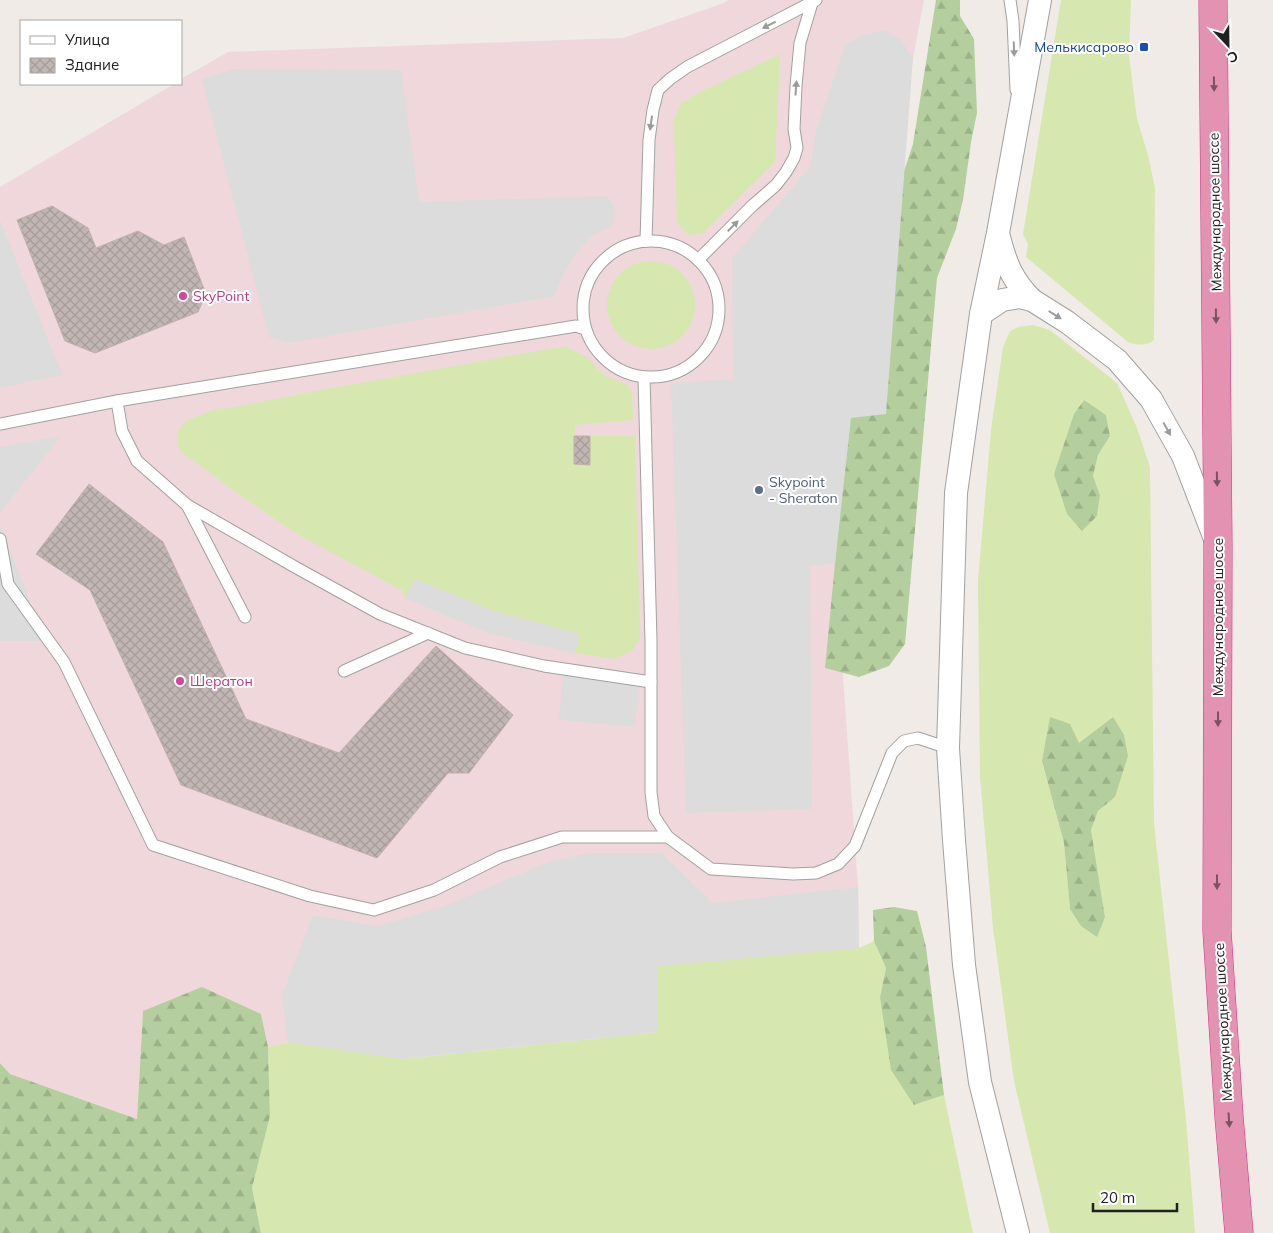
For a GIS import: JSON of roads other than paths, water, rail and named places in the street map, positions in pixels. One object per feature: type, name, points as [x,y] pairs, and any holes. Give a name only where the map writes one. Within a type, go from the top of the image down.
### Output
[{"type":"highway","name":"Международное шоссе","points":[[1213,0],[1218,548],[1217,931],[1229,1117],[1239,1233]]},
{"type":"street","points":[[1018,1233],[980,1082],[965,975],[948,748],[956,493],[981,314],[998,233],[1040,0]]},
{"type":"street","points":[[998,233],[1010,272],[1022,290],[1032,300],[1068,322],[1117,360],[1150,399],[1183,456],[1218,548]]},
{"type":"street","points":[[981,314],[1002,300],[1020,297],[1032,300]]},
{"type":"lane","points":[[1010,0],[1013,21],[1017,126]]},
{"type":"lane","points":[[646,241],[649,140],[658,90],[687,67],[814,1]]},
{"type":"lane","points":[[698,260],[776,185],[794,158],[797,148],[794,129],[800,43],[814,1]]},
{"type":"lane","points":[[646,241],[665,242],[683,249],[698,260],[711,277],[718,297],[718,318],[713,338],[701,356],[684,369],[665,376],[644,377],[629,374],[615,368],[604,359],[594,347],[585,329],[582,309],[585,289],[595,270],[615,252],[627,246],[646,241]]},
{"type":"lane","points":[[0,424],[117,401],[576,326],[585,329]]},
{"type":"lane","points":[[644,377],[651,641],[651,792],[654,816],[668,837],[711,869],[793,874],[816,873],[838,864],[855,846],[892,753],[904,741],[918,738],[948,748]]},
{"type":"lane","points":[[117,401],[122,431],[137,461],[186,505],[380,614],[465,648],[544,666],[651,682]]},
{"type":"lane","points":[[186,505],[245,617]]},
{"type":"lane","points":[[0,539],[8,584],[64,662],[153,845],[310,896],[374,910],[434,890],[500,857],[562,836],[668,837]]},
{"type":"lane","points":[[344,671],[428,633]]},
{"type":"place","name":"Мелькисарово","points":[[1144,47]]},
{"type":"place","name":"SkyPoint","points":[[183,296]]},
{"type":"place","name":"Skypoint - Sheraton","points":[[759,490]]},
{"type":"place","name":"Шератон","points":[[180,681]]}]
